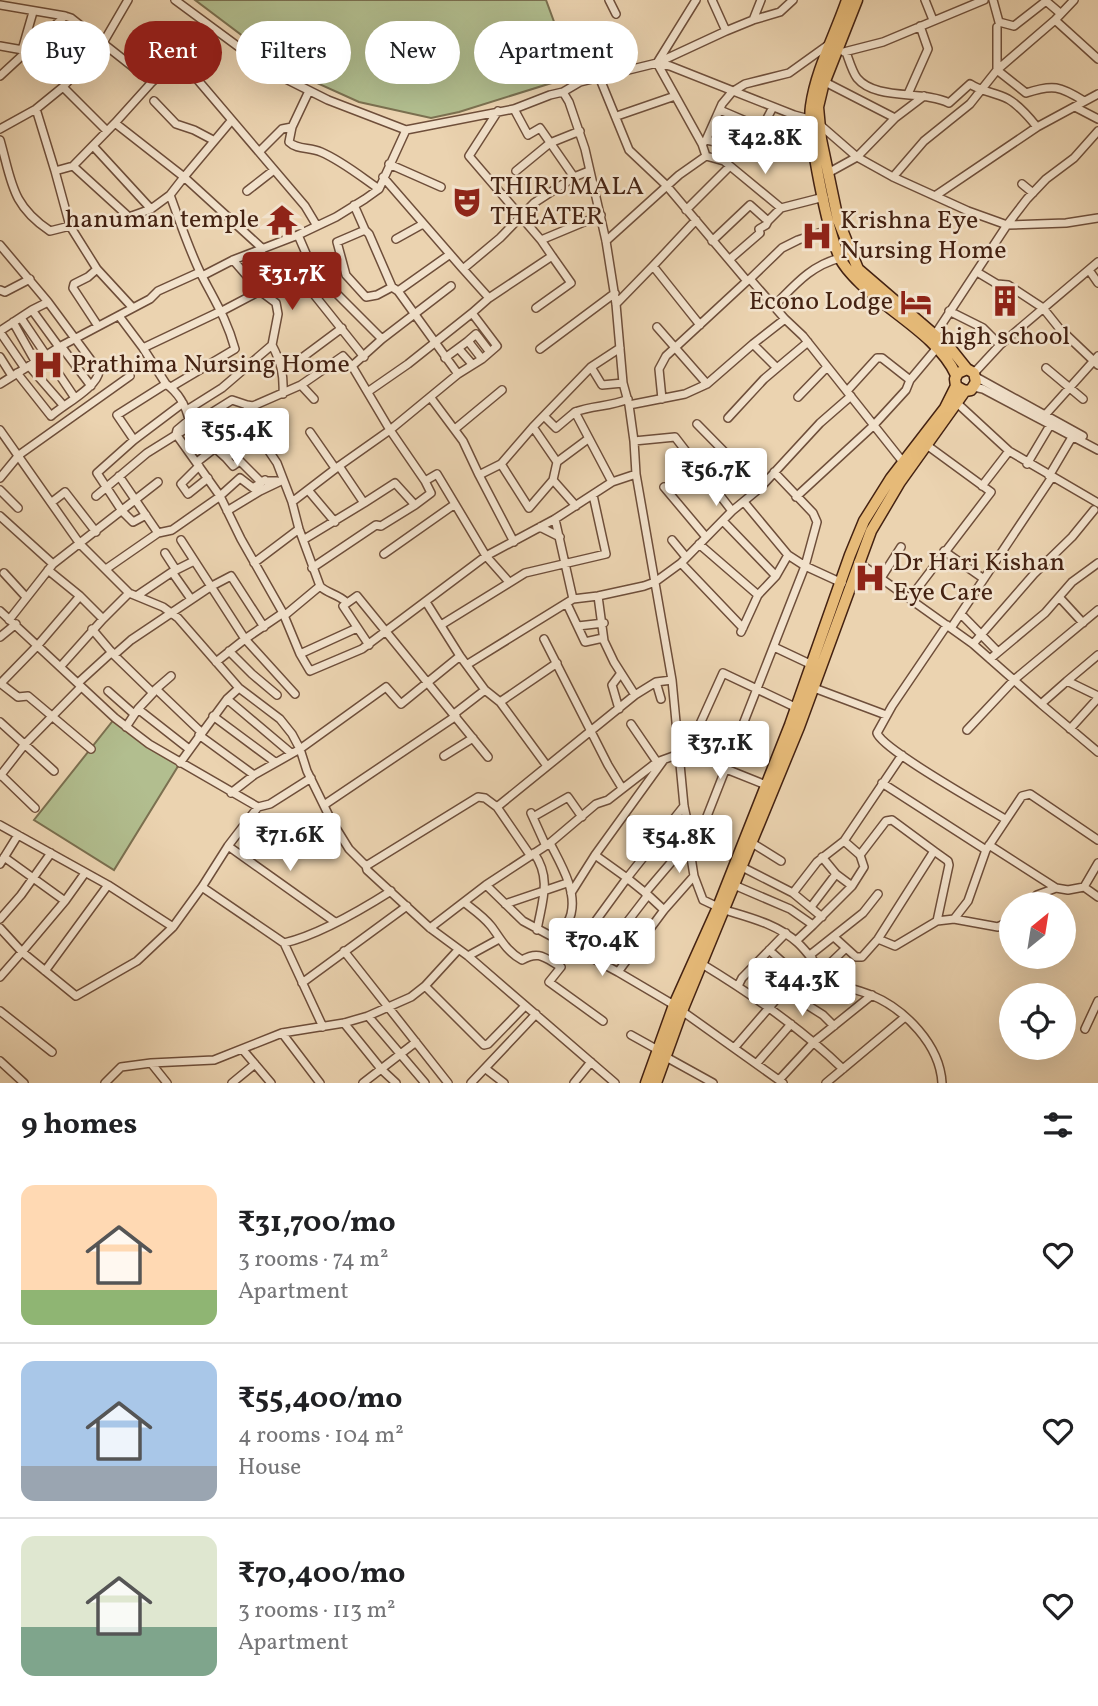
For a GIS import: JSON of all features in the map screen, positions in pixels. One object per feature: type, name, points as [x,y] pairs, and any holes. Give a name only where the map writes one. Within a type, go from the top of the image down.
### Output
[{"type":"main road","points":[[847,0],[813,95],[816,153],[831,229],[840,258],[861,284],[936,349],[967,380]]},
{"type":"main road","points":[[656,1083],[662,1054],[678,1008],[752,843],[814,688],[871,531],[957,403],[967,380],[956,355],[858,269],[838,220],[814,121],[825,82],[841,53],[857,0]]},
{"type":"main road","points":[[678,1008],[702,964],[864,521],[903,462],[967,380]]},
{"type":"main road","points":[[646,1083],[662,1054]]},
{"type":"street","points":[[110,31],[128,0]]},
{"type":"street","points":[[175,0],[202,21]]},
{"type":"street","points":[[609,0],[615,15]]},
{"type":"street","points":[[657,63],[696,0]]},
{"type":"street","points":[[712,0],[726,31]]},
{"type":"street","points":[[753,20],[761,0]]},
{"type":"street","points":[[638,67],[657,63],[726,31],[779,12],[793,0]]},
{"type":"street","points":[[925,0],[933,20]]},
{"type":"street","points":[[984,0],[883,42],[841,53],[856,77],[873,89],[936,97],[949,103],[968,84],[1007,99],[1026,113],[1037,127]]},
{"type":"street","points":[[993,0],[999,22],[1007,26],[1014,26],[1046,1],[1098,59]]},
{"type":"street","points":[[893,177],[924,141],[970,104],[997,70],[1074,0]]},
{"type":"street","points":[[0,5],[65,16],[75,21]]},
{"type":"street","points":[[31,21],[33,12]]},
{"type":"street","points":[[59,21],[65,16]]},
{"type":"street","points":[[908,94],[928,49],[920,26]]},
{"type":"street","points":[[997,70],[998,27]]},
{"type":"street","points":[[222,36],[274,73],[309,91],[406,130],[514,109],[564,92],[577,84]]},
{"type":"street","points":[[704,142],[722,104],[732,92],[745,84],[789,73],[831,42]]},
{"type":"street","points":[[0,46],[21,49]]},
{"type":"street","points":[[110,49],[124,60]]},
{"type":"street","points":[[0,76],[21,55]]},
{"type":"street","points":[[657,63],[814,121],[857,157],[893,177],[1007,225],[1053,224],[1098,218]]},
{"type":"street","points":[[657,63],[704,142],[706,156]]},
{"type":"street","points":[[997,70],[1026,93],[1052,86],[1066,90],[1084,101]]},
{"type":"street","points":[[825,82],[895,118]]},
{"type":"street","points":[[0,129],[36,109],[66,84]]},
{"type":"street","points":[[55,171],[73,166],[94,147],[150,84]]},
{"type":"street","points":[[200,84],[305,206],[317,226]]},
{"type":"street","points":[[602,84],[629,150],[666,185],[712,241],[808,342],[903,462]]},
{"type":"street","points":[[63,87],[107,131]]},
{"type":"street","points":[[309,91],[292,127],[289,142],[326,154],[379,189]]},
{"type":"street","points":[[564,92],[580,131],[606,240],[624,383],[629,402],[636,474],[672,680],[691,857],[694,876],[703,900],[786,933],[836,982],[872,995],[905,1017],[920,1031],[929,1045],[942,1073],[942,1083]]},
{"type":"street","points":[[935,196],[1037,127],[1098,94]]},
{"type":"street","points":[[617,116],[675,96]]},
{"type":"street","points":[[828,173],[857,157],[895,118],[924,96]]},
{"type":"street","points":[[154,102],[176,124],[214,140]]},
{"type":"street","points":[[704,142],[750,149],[773,107]]},
{"type":"street","points":[[1075,107],[1098,119]]},
{"type":"street","points":[[36,109],[70,226],[97,269],[132,307]]},
{"type":"street","points":[[514,109],[528,135],[540,128],[574,177]]},
{"type":"street","points":[[720,110],[762,128]]},
{"type":"street","points":[[498,111],[469,156],[523,216],[571,283],[536,308]]},
{"type":"street","points":[[73,166],[130,217],[151,209],[170,195],[231,121]]},
{"type":"street","points":[[115,123],[184,177],[263,248]]},
{"type":"street","points":[[259,152],[282,129],[292,127]]},
{"type":"street","points":[[202,275],[336,217],[379,189],[406,130]]},
{"type":"street","points":[[516,171],[550,143],[580,131]]},
{"type":"street","points":[[934,336],[1007,225],[1046,179],[1074,158],[1098,131]]},
{"type":"street","points":[[0,140],[17,200],[23,208],[50,231],[70,226]]},
{"type":"street","points":[[94,147],[151,209]]},
{"type":"street","points":[[770,157],[816,153]]},
{"type":"street","points":[[606,240],[666,185],[706,156]]},
{"type":"street","points":[[706,156],[724,161],[781,208]]},
{"type":"street","points":[[390,164],[441,187]]},
{"type":"street","points":[[686,210],[730,166]]},
{"type":"street","points":[[247,191],[274,170]]},
{"type":"street","points":[[463,269],[534,203],[574,177],[589,171]]},
{"type":"street","points":[[383,177],[489,298]]},
{"type":"street","points":[[1022,184],[1033,193]]},
{"type":"street","points":[[134,440],[117,415],[235,349],[233,336],[202,275],[170,195]]},
{"type":"street","points":[[730,260],[760,233],[759,229],[781,208],[824,197]]},
{"type":"street","points":[[354,205],[395,289],[458,374]]},
{"type":"street","points":[[712,241],[750,205],[768,221]]},
{"type":"street","points":[[541,240],[601,215]]},
{"type":"street","points":[[616,304],[696,220]]},
{"type":"street","points":[[396,239],[422,224]]},
{"type":"street","points":[[662,399],[659,369],[666,356],[782,248],[831,229]]},
{"type":"street","points":[[365,230],[337,242],[346,275],[366,297],[395,289],[449,254]]},
{"type":"street","points":[[298,235],[311,265],[382,339]]},
{"type":"street","points":[[0,244],[48,302],[99,371],[99,377],[51,416],[0,357]]},
{"type":"street","points":[[369,391],[489,298],[552,256]]},
{"type":"street","points":[[774,306],[822,263],[840,258]]},
{"type":"street","points":[[233,260],[277,308],[272,345],[281,360],[283,394]]},
{"type":"street","points":[[967,380],[1000,345],[1098,262]]},
{"type":"street","points":[[653,265],[700,325]]},
{"type":"street","points":[[97,269],[74,284],[73,288],[98,326]]},
{"type":"street","points":[[1089,270],[1098,283]]},
{"type":"street","points":[[0,384],[74,338],[150,299],[158,291],[200,272],[202,275]]},
{"type":"street","points":[[977,272],[997,284],[1008,285],[1044,308],[1059,328],[1096,361],[1046,414]]},
{"type":"street","points":[[143,348],[262,292],[320,276]]},
{"type":"street","points":[[0,290],[5,292],[30,279]]},
{"type":"street","points":[[304,282],[364,357]]},
{"type":"street","points":[[352,366],[382,339],[451,286]]},
{"type":"street","points":[[540,349],[614,293]]},
{"type":"street","points":[[48,302],[0,332],[63,405]]},
{"type":"street","points":[[32,310],[91,386]]},
{"type":"street","points":[[949,311],[983,328],[1000,345]]},
{"type":"street","points":[[292,502],[390,430],[496,346],[472,313]]},
{"type":"street","points":[[119,316],[185,406],[189,420],[176,434]]},
{"type":"street","points":[[20,318],[75,398]]},
{"type":"street","points":[[544,416],[556,428],[575,412],[590,406],[601,408],[685,394],[707,384],[785,319]]},
{"type":"street","points":[[13,322],[29,365]]},
{"type":"street","points":[[657,327],[707,384]]},
{"type":"street","points":[[299,360],[342,328]]},
{"type":"street","points":[[445,358],[476,334],[489,351]]},
{"type":"street","points":[[468,341],[482,359]]},
{"type":"street","points":[[728,418],[764,379],[808,342]]},
{"type":"street","points":[[753,344],[777,368]]},
{"type":"street","points":[[146,515],[133,522],[122,511],[97,473],[134,440],[185,406],[222,388],[272,345]]},
{"type":"street","points":[[479,475],[501,464],[591,367],[620,348]]},
{"type":"street","points":[[459,349],[472,364]]},
{"type":"street","points":[[796,496],[873,426],[909,387],[910,380],[936,349]]},
{"type":"street","points":[[222,388],[232,400],[253,406],[301,385],[343,356],[369,391],[390,430],[425,481],[431,493],[381,526],[376,525],[351,540],[312,568]]},
{"type":"street","points":[[468,664],[570,601],[655,582],[684,560],[732,511],[760,488],[849,393],[877,358],[882,358],[910,380]]},
{"type":"street","points":[[591,367],[602,385],[624,383]]},
{"type":"street","points":[[798,397],[827,367]]},
{"type":"street","points":[[1046,368],[1083,399]]},
{"type":"street","points":[[0,478],[19,455],[130,376]]},
{"type":"street","points":[[967,380],[1046,414],[1052,422]]},
{"type":"street","points":[[967,380],[1098,445]]},
{"type":"street","points":[[301,385],[314,399]]},
{"type":"street","points":[[455,429],[502,390]]},
{"type":"street","points":[[430,398],[455,429],[514,542]]},
{"type":"street","points":[[96,496],[147,453],[232,400]]},
{"type":"street","points":[[957,403],[1009,451],[1097,508],[973,644]]},
{"type":"street","points":[[247,405],[250,423],[277,463],[280,480],[292,502],[320,586],[323,590],[338,594],[346,602]]},
{"type":"street","points":[[575,412],[612,482]]},
{"type":"street","points":[[1027,464],[1052,422]]},
{"type":"street","points":[[697,424],[760,488]]},
{"type":"street","points":[[533,427],[557,462]]},
{"type":"street","points":[[0,430],[80,544],[133,594],[171,613],[186,625],[240,688],[280,719],[300,749],[324,805],[349,849],[367,870],[430,928],[468,956],[615,1083]]},
{"type":"street","points":[[310,432],[365,503]]},
{"type":"street","points":[[176,434],[219,496],[284,615],[300,654],[308,668],[313,671],[369,645],[486,556],[555,519],[612,482],[636,474]]},
{"type":"street","points":[[1074,434],[1098,450]]},
{"type":"street","points":[[1006,819],[902,755],[879,739],[877,733],[889,710],[961,614],[1051,477],[1074,434]]},
{"type":"street","points":[[226,458],[259,436]]},
{"type":"street","points":[[634,441],[675,437],[732,511]]},
{"type":"street","points":[[501,464],[529,508],[553,480],[557,462],[589,439]]},
{"type":"street","points":[[910,598],[991,492],[928,446]]},
{"type":"street","points":[[208,478],[188,494],[181,484],[215,448],[233,466],[240,461],[260,481],[280,480]]},
{"type":"street","points":[[982,486],[1009,451]]},
{"type":"street","points":[[691,857],[758,691],[805,566],[817,523],[813,513],[774,472]]},
{"type":"street","points":[[425,481],[437,474],[486,556],[509,582]]},
{"type":"street","points":[[120,477],[158,533]]},
{"type":"street","points":[[106,569],[158,533],[172,530],[240,478],[253,488],[265,480]]},
{"type":"street","points":[[227,511],[280,480]]},
{"type":"street","points":[[553,480],[576,506]]},
{"type":"street","points":[[0,637],[26,597],[51,567],[158,482]]},
{"type":"street","points":[[303,540],[395,483],[415,505]]},
{"type":"street","points":[[664,487],[706,537]]},
{"type":"street","points":[[0,490],[18,508]]},
{"type":"street","points":[[308,490],[335,522]]},
{"type":"street","points":[[52,502],[65,492],[96,532]]},
{"type":"street","points":[[441,625],[509,582],[535,569],[565,565],[606,554],[593,495]]},
{"type":"street","points":[[744,502],[788,555],[842,583]]},
{"type":"street","points":[[384,554],[456,504]]},
{"type":"street","points":[[0,516],[103,619]]},
{"type":"street","points":[[555,519],[570,601],[584,642],[603,638]]},
{"type":"street","points":[[723,521],[776,576]]},
{"type":"street","points":[[540,527],[560,537]]},
{"type":"street","points":[[254,563],[299,529]]},
{"type":"street","points":[[181,540],[245,639],[295,694]]},
{"type":"street","points":[[672,540],[684,560],[742,631],[758,595],[776,576],[788,555]]},
{"type":"street","points":[[699,544],[758,595]]},
{"type":"street","points":[[881,578],[901,547]]},
{"type":"street","points":[[944,551],[984,579]]},
{"type":"street","points":[[165,553],[191,599]]},
{"type":"street","points":[[61,666],[92,629],[133,594],[194,561]]},
{"type":"street","points":[[858,562],[973,644],[1098,752]]},
{"type":"street","points":[[990,659],[1045,614],[1072,582],[1098,563]]},
{"type":"street","points":[[4,573],[26,597]]},
{"type":"street","points":[[34,808],[0,775],[51,715],[113,653],[229,576],[233,577],[264,627]]},
{"type":"street","points":[[216,663],[320,586]]},
{"type":"street","points":[[80,596],[38,645],[0,683],[18,697],[28,696],[91,749]]},
{"type":"street","points":[[369,645],[343,606],[357,596],[488,757]]},
{"type":"street","points":[[598,596],[604,623],[603,638],[635,695]]},
{"type":"street","points":[[1060,598],[1083,623]]},
{"type":"street","points":[[426,602],[485,690],[500,702],[547,766]]},
{"type":"street","points":[[967,730],[1015,679],[1098,610]]},
{"type":"street","points":[[0,611],[126,727],[180,763],[258,807]]},
{"type":"street","points":[[961,614],[999,652]]},
{"type":"street","points":[[578,626],[604,623]]},
{"type":"street","points":[[300,654],[357,628]]},
{"type":"street","points":[[92,629],[113,653],[201,734],[254,775]]},
{"type":"street","points":[[544,639],[622,788]]},
{"type":"street","points":[[774,647],[810,664]]},
{"type":"street","points":[[229,651],[277,695]]},
{"type":"street","points":[[1041,704],[1098,655]]},
{"type":"street","points":[[231,793],[254,775],[300,749],[386,687],[401,704],[460,656]]},
{"type":"street","points":[[500,702],[557,663]]},
{"type":"street","points":[[619,709],[612,685],[621,673]]},
{"type":"street","points":[[430,928],[486,885],[547,844],[596,804],[608,800],[660,762],[690,746],[723,673],[797,708]]},
{"type":"street","points":[[126,727],[136,711],[171,676]]},
{"type":"street","points":[[497,807],[635,695],[656,682],[672,680]]},
{"type":"street","points":[[1067,681],[1098,697],[1070,729]]},
{"type":"street","points":[[656,682],[661,699]]},
{"type":"street","points":[[180,763],[213,716],[240,688]]},
{"type":"street","points":[[814,688],[889,710]]},
{"type":"street","points":[[324,805],[455,715],[485,690]]},
{"type":"street","points":[[108,691],[189,749]]},
{"type":"street","points":[[227,699],[291,753]]},
{"type":"street","points":[[213,716],[275,762]]},
{"type":"street","points":[[0,722],[54,771]]},
{"type":"street","points":[[631,724],[660,762]]},
{"type":"street","points":[[444,756],[473,737]]},
{"type":"street","points":[[690,746],[726,769],[766,785]]},
{"type":"street","points":[[793,893],[822,857],[844,841],[902,755]]},
{"type":"street","points":[[571,893],[660,762]]},
{"type":"street","points":[[0,928],[22,952],[73,995],[78,995],[137,961],[173,927],[258,807],[270,804],[311,778]]},
{"type":"street","points":[[882,783],[1056,888],[1068,890],[1084,887],[1098,897]]},
{"type":"street","points":[[954,919],[968,901],[988,847],[1022,796],[1030,794],[1098,840]]},
{"type":"street","points":[[366,866],[478,797],[485,797],[497,807],[545,873],[537,930]]},
{"type":"street","points":[[558,939],[571,914],[571,893],[564,872],[532,815],[568,797],[582,817]]},
{"type":"street","points":[[576,948],[684,806]]},
{"type":"street","points":[[860,855],[886,821],[892,820],[948,861],[937,921]]},
{"type":"street","points":[[0,825],[108,884],[173,927]]},
{"type":"street","points":[[18,835],[2,861],[65,901]]},
{"type":"street","points":[[598,960],[646,894],[691,839]]},
{"type":"street","points":[[796,942],[852,886],[864,867],[860,855],[844,841]]},
{"type":"street","points":[[752,843],[781,861]]},
{"type":"street","points":[[228,846],[335,922]]},
{"type":"street","points":[[834,937],[860,958],[878,939],[934,851]]},
{"type":"street","points":[[0,919],[51,853]]},
{"type":"street","points":[[595,855],[664,910]]},
{"type":"street","points":[[822,857],[836,874],[852,886]]},
{"type":"street","points":[[1084,887],[1098,863]]},
{"type":"street","points":[[742,867],[793,893],[822,917]]},
{"type":"street","points":[[1,972],[22,952],[85,873]]},
{"type":"street","points":[[811,907],[836,874]]},
{"type":"street","points":[[618,972],[664,910],[694,876]]},
{"type":"street","points":[[505,904],[567,883]]},
{"type":"street","points":[[45,971],[108,884]]},
{"type":"street","points":[[486,885],[523,921],[598,960],[678,1008],[781,1081],[815,1041],[872,995]]},
{"type":"street","points":[[734,885],[790,909],[813,925]]},
{"type":"street","points":[[202,887],[284,943],[323,1027]]},
{"type":"street","points":[[1045,892],[1056,888]]},
{"type":"street","points":[[284,943],[366,907],[391,891]]},
{"type":"street","points":[[735,1047],[811,957],[863,913],[878,894]]},
{"type":"street","points":[[465,902],[492,926],[499,939],[518,958],[522,960],[532,954],[539,955],[561,967],[549,982],[603,1020]]},
{"type":"street","points":[[302,983],[407,906]]},
{"type":"street","points":[[878,939],[895,946],[921,933],[937,921],[954,919],[999,926]]},
{"type":"street","points":[[738,986],[786,933]]},
{"type":"street","points":[[468,956],[499,939]]},
{"type":"street","points":[[822,971],[846,948]]},
{"type":"street","points":[[105,1083],[121,1067],[214,1060],[282,1033],[344,1023],[368,1016],[411,997],[425,986],[458,950]]},
{"type":"street","points":[[769,950],[797,975]]},
{"type":"street","points":[[344,951],[448,1083]]},
{"type":"street","points":[[702,964],[815,1041],[843,1069]]},
{"type":"street","points":[[425,986],[484,1045],[525,1006]]},
{"type":"street","points":[[785,991],[824,1015],[834,1026]]},
{"type":"street","points":[[1085,1028],[1098,1001]]},
{"type":"street","points":[[0,1011],[52,1052]]},
{"type":"street","points":[[471,1083],[536,1014]]},
{"type":"street","points":[[368,1016],[425,1083]]},
{"type":"street","points":[[825,1083],[905,1017]]},
{"type":"street","points":[[344,1023],[396,1083]]},
{"type":"street","points":[[757,1063],[791,1024]]},
{"type":"street","points":[[282,1033],[320,1083]]},
{"type":"street","points":[[631,1035],[713,1083]]},
{"type":"street","points":[[363,1083],[416,1042]]},
{"type":"street","points":[[243,1050],[271,1083]]},
{"type":"street","points":[[0,1061],[24,1083]]},
{"type":"street","points":[[574,1083],[592,1062]]},
{"type":"street","points":[[151,1063],[167,1083]]},
{"type":"street","points":[[232,1083],[255,1064]]},
{"type":"street","points":[[486,1069],[504,1083]]},
{"type":"green space","points":[[195,0],[546,0],[554,21],[474,21],[474,84],[548,84],[431,118],[359,102],[319,84],[351,84],[351,21],[236,21],[236,31]]},
{"type":"green space","points":[[115,718],[180,763],[114,870],[34,820]]},
{"type":"place","name":"THIRUMALA THEATER","points":[[467,202]]},
{"type":"place","name":"hanuman temple","points":[[282,220]]},
{"type":"place","name":"Krishna Eye Nursing Home","points":[[817,236]]},
{"type":"place","name":"high school","points":[[1005,301]]},
{"type":"place","name":"Econo Lodge","points":[[916,302]]},
{"type":"place","name":"Prathima Nursing Home","points":[[48,365]]},
{"type":"place","name":"Dr Hari Kishan Eye Care","points":[[870,578]]}]
